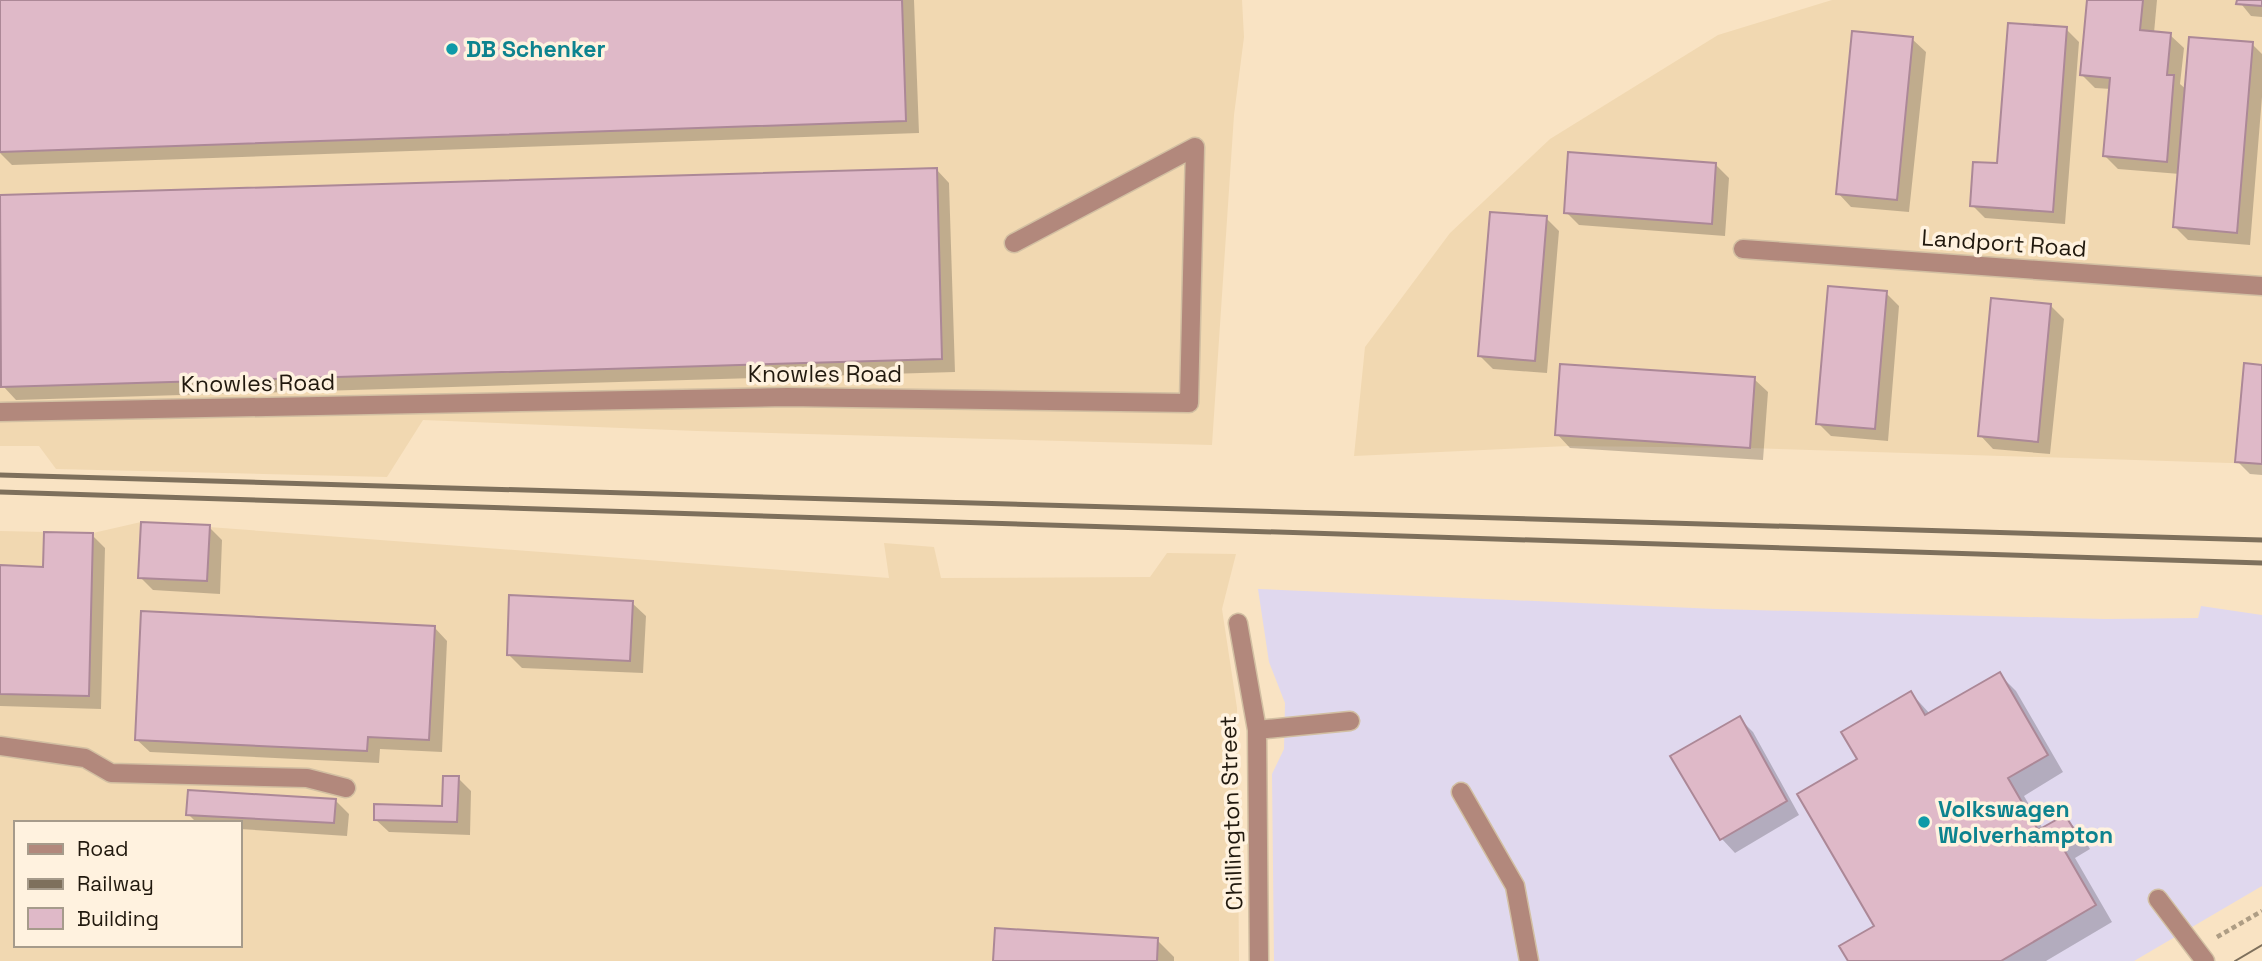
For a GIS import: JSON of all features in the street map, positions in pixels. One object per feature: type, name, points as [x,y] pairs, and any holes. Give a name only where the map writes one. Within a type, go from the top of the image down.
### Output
[{"type":"street","name":"Knowles Road","points":[[0,412],[787,397],[1189,403],[1195,147],[1014,243]]},
{"type":"street","name":"Landport Road","points":[[1743,249],[2262,286]]},
{"type":"street","name":"Chillington Street","points":[[1238,623],[1257,730],[1259,961]]},
{"type":"street","points":[[1257,730],[1350,721]]},
{"type":"street","points":[[0,746],[85,758],[111,773],[307,778],[346,788]]},
{"type":"street","points":[[1461,792],[1515,886],[1530,961]]},
{"type":"street","points":[[2158,899],[2205,961]]},
{"type":"shaded area","points":[[0,0],[1242,0],[1244,37],[1234,115],[1212,445],[697,431],[423,420],[387,477],[56,469],[39,446],[0,446]]},
{"type":"shaded area","points":[[1832,0],[2262,0],[2262,464],[1750,448],[1568,446],[1354,456],[1365,347],[1450,233],[1550,139],[1718,35]]},
{"type":"shaded area","points":[[141,522],[889,578],[884,543],[934,547],[941,578],[1150,577],[1167,553],[1236,554],[1222,609],[1237,708],[1239,961],[0,961],[0,531],[93,533]]},
{"type":"shaded area","points":[[1258,589],[1716,609],[2105,619],[2198,618],[2201,606],[2262,615],[2262,886],[2134,961],[1274,961],[1272,774],[1284,749],[1285,703],[1269,662]]},
{"type":"building","name":"DB Schenker","points":[[0,0],[902,0],[906,121],[0,152]]},
{"type":"building","points":[[2087,0],[2143,0],[2140,30],[2171,33],[2167,75],[2174,75],[2167,162],[2103,156],[2110,78],[2080,75]]},
{"type":"building","points":[[2237,0],[2262,0],[2262,6],[2236,4]]},
{"type":"building","points":[[2008,23],[2067,27],[2053,212],[1970,206],[1973,162],[1997,163]]},
{"type":"building","points":[[1852,31],[1913,37],[1897,200],[1836,194]]},
{"type":"building","points":[[2189,37],[2253,42],[2237,233],[2173,227]]},
{"type":"building","points":[[1568,152],[1716,163],[1712,224],[1564,213]]},
{"type":"building","points":[[937,168],[942,359],[1,387],[0,195]]},
{"type":"building","points":[[1490,212],[1547,216],[1535,361],[1478,356]]},
{"type":"building","points":[[1828,286],[1887,291],[1875,429],[1816,424]]},
{"type":"building","points":[[1991,298],[2051,304],[2038,442],[1978,436]]},
{"type":"building","points":[[2244,363],[2262,365],[2262,464],[2235,462]]},
{"type":"building","points":[[1560,364],[1755,377],[1750,448],[1555,435]]},
{"type":"building","points":[[141,522],[210,525],[207,581],[138,578]]},
{"type":"building","points":[[44,532],[93,533],[89,696],[0,694],[0,565],[43,567]]},
{"type":"building","points":[[509,595],[633,601],[630,661],[507,655]]},
{"type":"building","points":[[141,611],[435,626],[429,740],[368,737],[367,751],[135,740]]},
{"type":"building","name":"Volkswagen Wolverhampton","points":[[2000,672],[2048,755],[2008,778],[2038,830],[2065,815],[2075,831],[2059,841],[2096,905],[2001,961],[1848,961],[1839,946],[1874,926],[1797,794],[1857,759],[1841,732],[1911,691],[1925,715]]},
{"type":"building","points":[[1740,716],[1787,801],[1720,840],[1670,756]]},
{"type":"building","points":[[443,776],[459,776],[457,822],[374,820],[374,804],[442,806]]},
{"type":"building","points":[[188,790],[336,799],[334,823],[186,815]]},
{"type":"building","points":[[995,928],[1158,938],[1157,961],[993,961]]},
{"type":"tram line","points":[[2235,961],[2262,945]]},
{"type":"railway","points":[[0,475],[2262,540]]},
{"type":"railway","points":[[0,492],[2262,563]]},
{"type":"place","name":"DB Schenker","points":[[452,49]]},
{"type":"place","name":"Volkswagen Wolverhampton","points":[[1924,822]]}]
